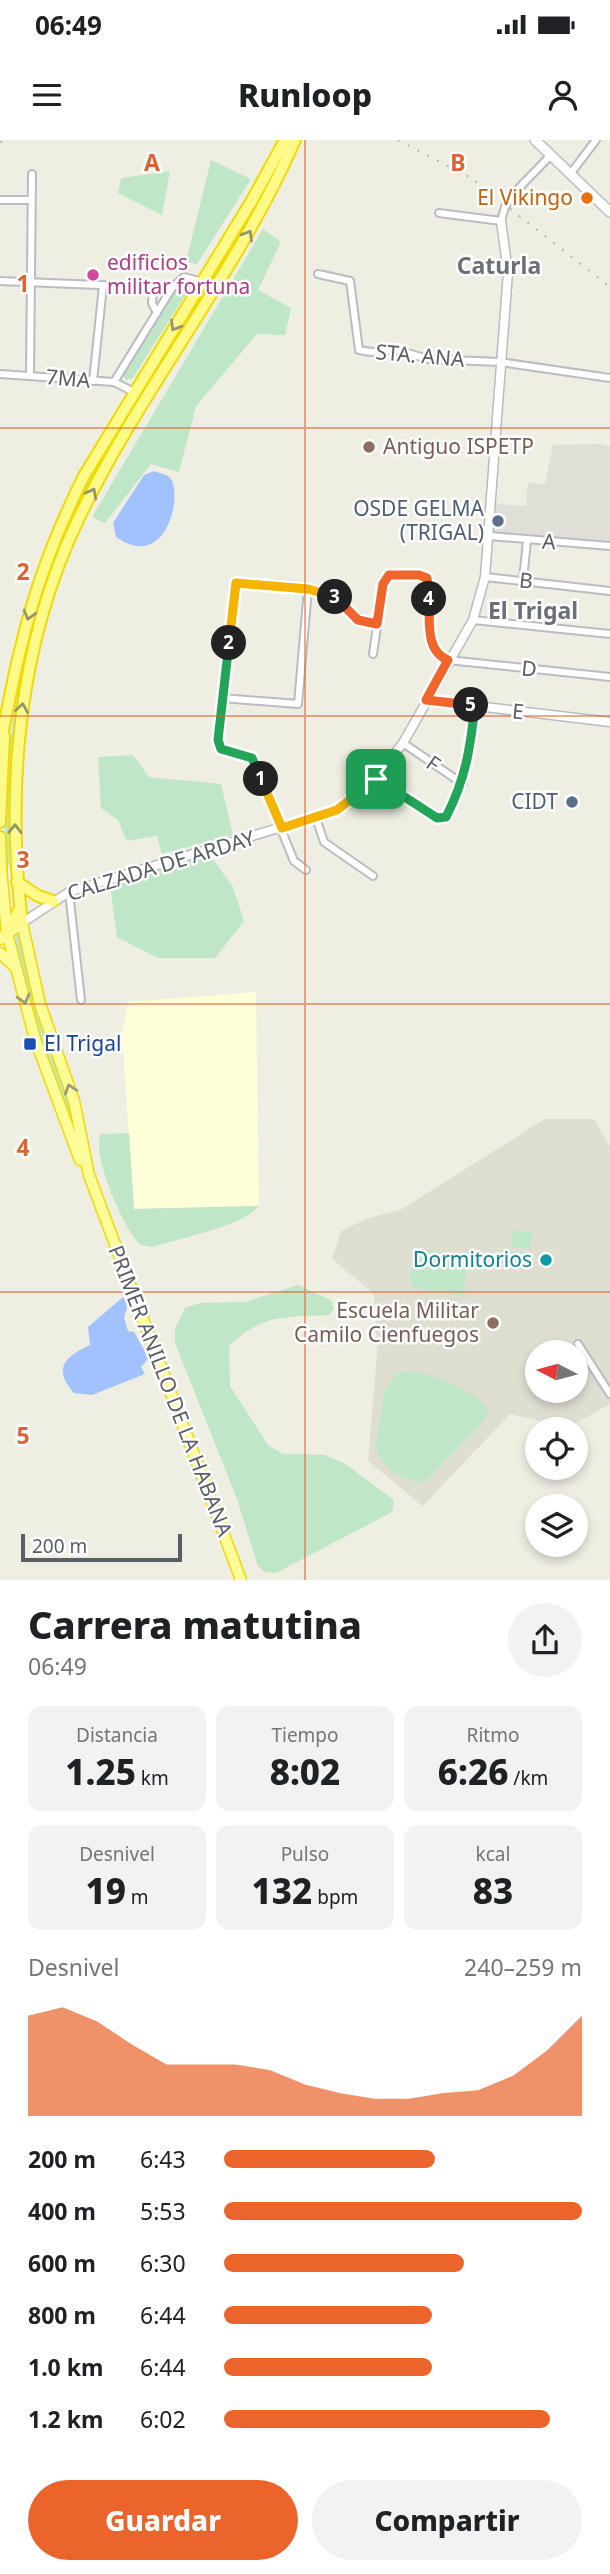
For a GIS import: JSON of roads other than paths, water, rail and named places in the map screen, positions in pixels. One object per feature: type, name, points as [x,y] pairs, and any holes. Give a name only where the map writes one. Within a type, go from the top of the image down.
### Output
[{"type":"highway","points":[[0,743],[21,643],[52,546],[84,477],[246,212],[285,140]]},
{"type":"highway","points":[[4,936],[22,923],[17,882],[16,776],[26,688],[34,647],[65,549],[116,448],[265,207],[295,140]]},
{"type":"highway","points":[[0,822],[5,723]]},
{"type":"highway","name":"PRIMER ANILLO DE LA HABANA","points":[[0,837],[4,936],[35,1039],[241,1580]]},
{"type":"highway","points":[[0,867],[38,896],[53,901]]},
{"type":"highway","points":[[4,936],[18,914],[19,900]]},
{"type":"highway","name":"PRIMER ANILLO DE LA HABANA","points":[[22,923],[40,1004],[74,1101],[98,1202]]},
{"type":"highway","points":[[0,953],[16,969]]},
{"type":"highway","points":[[68,1129],[80,1130]]},
{"type":"main road","points":[[536,140],[610,212]]},
{"type":"street","points":[[570,173],[596,140]]},
{"type":"street","points":[[439,213],[501,221],[505,206],[517,190],[551,155]]},
{"type":"street","points":[[30,375],[32,174]]},
{"type":"street","points":[[0,200],[31,200]]},
{"type":"street","name":"CALZADA DE ARDAY","points":[[22,923],[69,892],[337,810],[376,779],[403,743],[473,620],[485,576],[508,257],[501,221]]},
{"type":"street","name":"STA. ANA","points":[[318,274],[350,281],[359,349],[371,352],[397,350],[428,359],[500,362]]},
{"type":"street","points":[[114,382],[172,288],[184,278],[202,282]]},
{"type":"street","points":[[0,281],[172,288]]},
{"type":"street","points":[[93,381],[103,286]]},
{"type":"street","points":[[153,288],[152,303],[157,313]]},
{"type":"street","points":[[500,362],[610,379]]},
{"type":"street","name":"7MA","points":[[0,374],[114,382],[134,392]]},
{"type":"street","name":"A","points":[[489,536],[610,546]]},
{"type":"street","points":[[523,581],[527,540]]},
{"type":"street","points":[[373,654],[383,584],[389,575],[419,575],[427,578],[433,649],[438,656],[448,660]]},
{"type":"street","name":"B","points":[[485,576],[610,591]]},
{"type":"street","points":[[306,870],[294,861],[252,758],[221,749],[218,740],[236,583],[308,589],[331,594],[358,620],[377,624]]},
{"type":"street","points":[[222,698],[298,704],[308,589]]},
{"type":"street","points":[[473,620],[610,634]]},
{"type":"street","name":"D","points":[[448,660],[610,677]]},
{"type":"street","name":"E","points":[[426,700],[610,722]]},
{"type":"street","points":[[376,779],[437,818],[446,817],[463,784],[475,706]]},
{"type":"street","name":"F","points":[[403,743],[463,784]]},
{"type":"street","points":[[316,818],[324,842],[373,876]]},
{"type":"street","points":[[69,892],[81,1000]]},
{"type":"street","points":[[588,1360],[610,1394]]},
{"type":"water","points":[[154,471],[168,476],[173,484],[173,511],[160,537],[149,545],[134,545],[116,537],[113,523],[144,475]]},
{"type":"water","points":[[123,1297],[128,1304],[124,1318],[128,1331],[134,1332],[149,1358],[141,1367],[145,1374],[92,1395],[74,1393],[64,1377],[64,1364],[74,1354],[90,1345],[88,1327]]},
{"type":"railway","points":[[0,142],[6,140]]},
{"type":"railway","points":[[398,140],[471,178],[610,287]]},
{"type":"place","name":"El Vikingo","points":[[587,198]]},
{"type":"place","name":"edificios militar fortuna","points":[[93,275]]},
{"type":"place","name":"Antiguo ISPETP","points":[[369,447]]},
{"type":"place","name":"OSDE GELMA (TRIGAL)","points":[[498,521]]},
{"type":"place","name":"CIDT","points":[[572,802]]},
{"type":"place","name":"El Trigal","points":[[30,1044]]},
{"type":"place","name":"Dormitorios","points":[[546,1260]]},
{"type":"place","name":"Escuela Militar Camilo Cienfuegos","points":[[493,1323]]},
{"type":"district","name":"Caturla","points":[[499,266]]},
{"type":"district","name":"El Trigal","points":[[533,611]]}]
